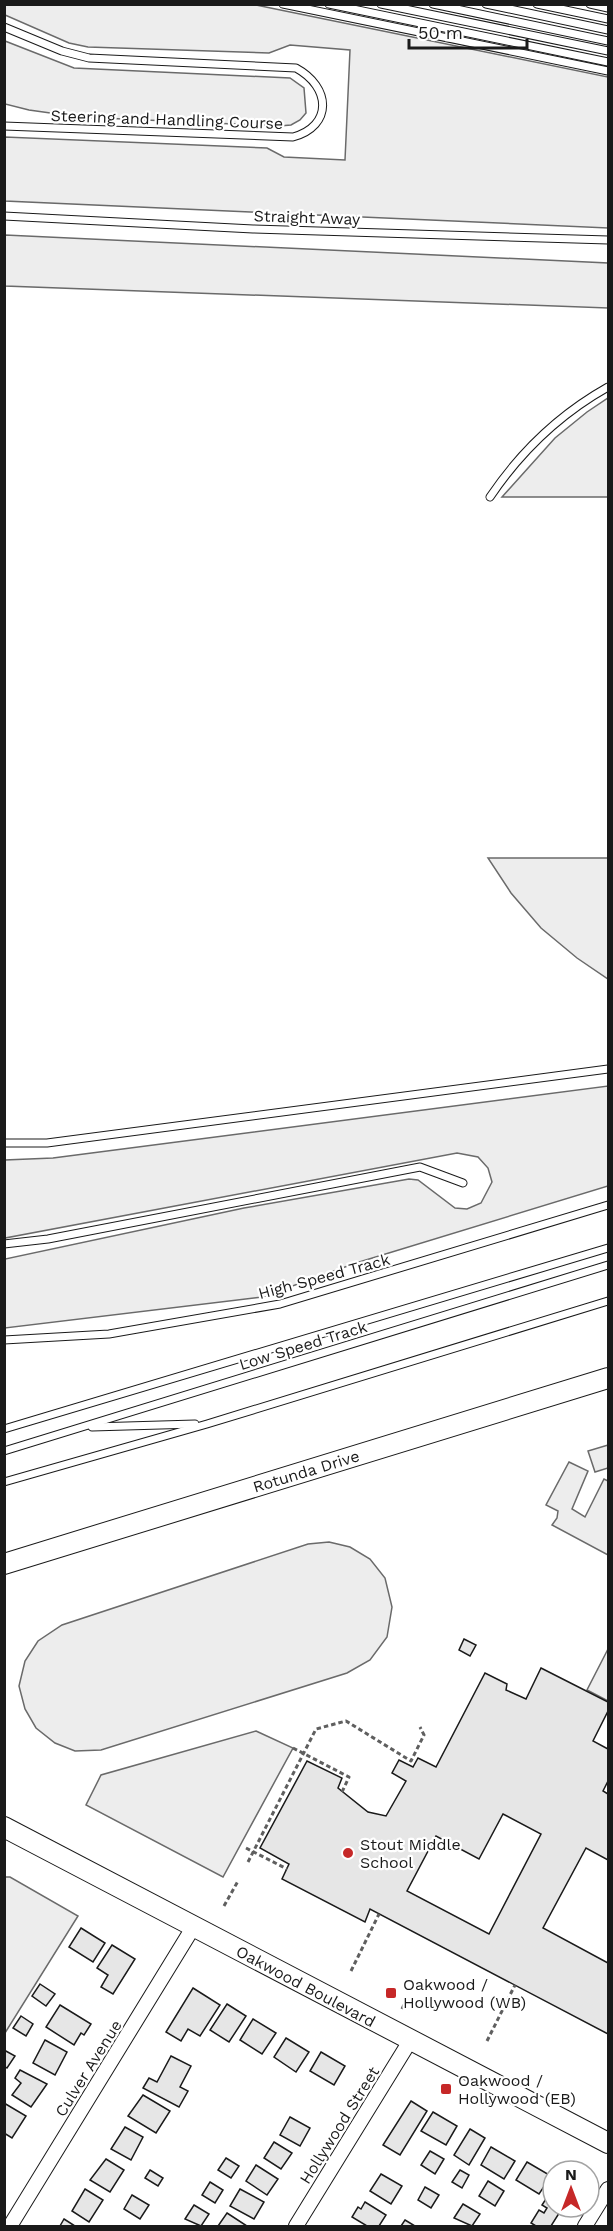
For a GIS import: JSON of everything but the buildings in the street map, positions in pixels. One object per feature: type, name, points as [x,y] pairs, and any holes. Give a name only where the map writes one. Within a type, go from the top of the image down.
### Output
[{"type":"main road","name":"Rotunda Drive","points":[[4,1564],[609,1378]]},
{"type":"main road","name":"Oakwood Boulevard","points":[[4,1827],[609,2143]]},
{"type":"street","name":"Culver Avenue","points":[[10,2226],[194,1926]]},
{"type":"street","name":"Hollywood Street","points":[[296,2226],[410,2041]]},
{"type":"street","points":[[585,2226],[609,2189]]},
{"type":"lane","points":[[283,4],[609,72]]},
{"type":"lane","points":[[329,4],[609,62]]},
{"type":"lane","points":[[381,4],[609,51]]},
{"type":"lane","points":[[433,4],[609,40]]},
{"type":"lane","points":[[486,4],[609,30]]},
{"type":"lane","points":[[537,4],[609,19]]},
{"type":"lane","points":[[590,4],[609,8]]},
{"type":"lane","name":"Steering and Handling Course","points":[[4,27],[62,51],[88,57],[297,68],[311,76],[321,90],[322,106],[320,121],[309,133],[293,138],[4,126]]},
{"type":"lane","name":"Straight Away","points":[[4,216],[254,229],[609,240]]},
{"type":"lane","points":[[490,496],[510,467],[535,441],[565,415],[609,387]]},
{"type":"lane","points":[[4,1143],[47,1143],[609,1069]]},
{"type":"lane","points":[[4,1244],[48,1239],[420,1167],[463,1183]]},
{"type":"lane","name":"High Speed Track","points":[[4,1340],[109,1334],[280,1305],[609,1205]]},
{"type":"lane","points":[[4,1430],[609,1248]]},
{"type":"lane","name":"Low Speed Track","points":[[4,1451],[609,1265]]},
{"type":"lane","points":[[4,1482],[207,1424],[609,1301]]},
{"type":"lane","points":[[83,1428],[207,1424]]},
{"type":"path","points":[[248,1862],[316,1729],[346,1721],[411,1761],[424,1735],[420,1727]]},
{"type":"path","points":[[293,1749],[349,1777],[342,1792]]},
{"type":"path","points":[[246,1848],[287,1869]]},
{"type":"path","points":[[224,1906],[238,1881]]},
{"type":"path","points":[[351,1971],[379,1914]]},
{"type":"path","points":[[487,2041],[515,1985]]},
{"type":"path","points":[[402,2009],[406,2000]]},
{"type":"shaded area","points":[[5,4],[256,5],[608,77],[608,228],[5,201],[5,137],[267,148],[284,157],[345,160],[350,50],[290,45],[269,53],[88,47],[69,43],[5,15]]},
{"type":"shaded area","points":[[5,41],[74,68],[290,78],[304,88],[306,113],[291,125],[279,126],[79,117],[29,110],[5,104]]},
{"type":"shaded area","points":[[5,235],[608,263],[608,308],[5,286]]},
{"type":"shaded area","points":[[608,398],[608,497],[502,497],[555,438]]},
{"type":"shaded area","points":[[488,858],[608,858],[608,979],[577,958],[541,928],[511,893]]},
{"type":"shaded area","points":[[608,1086],[608,1186],[356,1263],[262,1297],[5,1328],[5,1259],[244,1208],[409,1179],[418,1180],[455,1208],[467,1209],[481,1203],[492,1182],[488,1168],[478,1157],[457,1153],[5,1238],[5,1160],[53,1158]]},
{"type":"shaded area","points":[[608,1445],[608,1468],[595,1472],[588,1451]]},
{"type":"shaded area","points":[[569,1462],[588,1471],[572,1509],[585,1517],[604,1479],[608,1481],[608,1555],[552,1525],[557,1518],[558,1511],[546,1505]]},
{"type":"shaded area","points":[[329,1542],[350,1547],[370,1559],[385,1578],[392,1607],[387,1637],[370,1660],[347,1673],[101,1750],[75,1751],[55,1743],[36,1728],[25,1709],[19,1686],[25,1661],[38,1641],[62,1625],[308,1544]]},
{"type":"shaded area","points":[[608,1649],[608,1701],[587,1690]]},
{"type":"shaded area","points":[[256,1731],[293,1748],[223,1877],[86,1805],[101,1775]]},
{"type":"shaded area","points":[[5,1877],[10,1877],[78,1916],[5,2033]]},
{"type":"place","name":"Stout Middle School","points":[[348,1853]]},
{"type":"place","name":"Oakwood / Hollywood (WB)","points":[[391,1993]]},
{"type":"place","name":"Oakwood / Hollywood (EB)","points":[[446,2089]]}]
